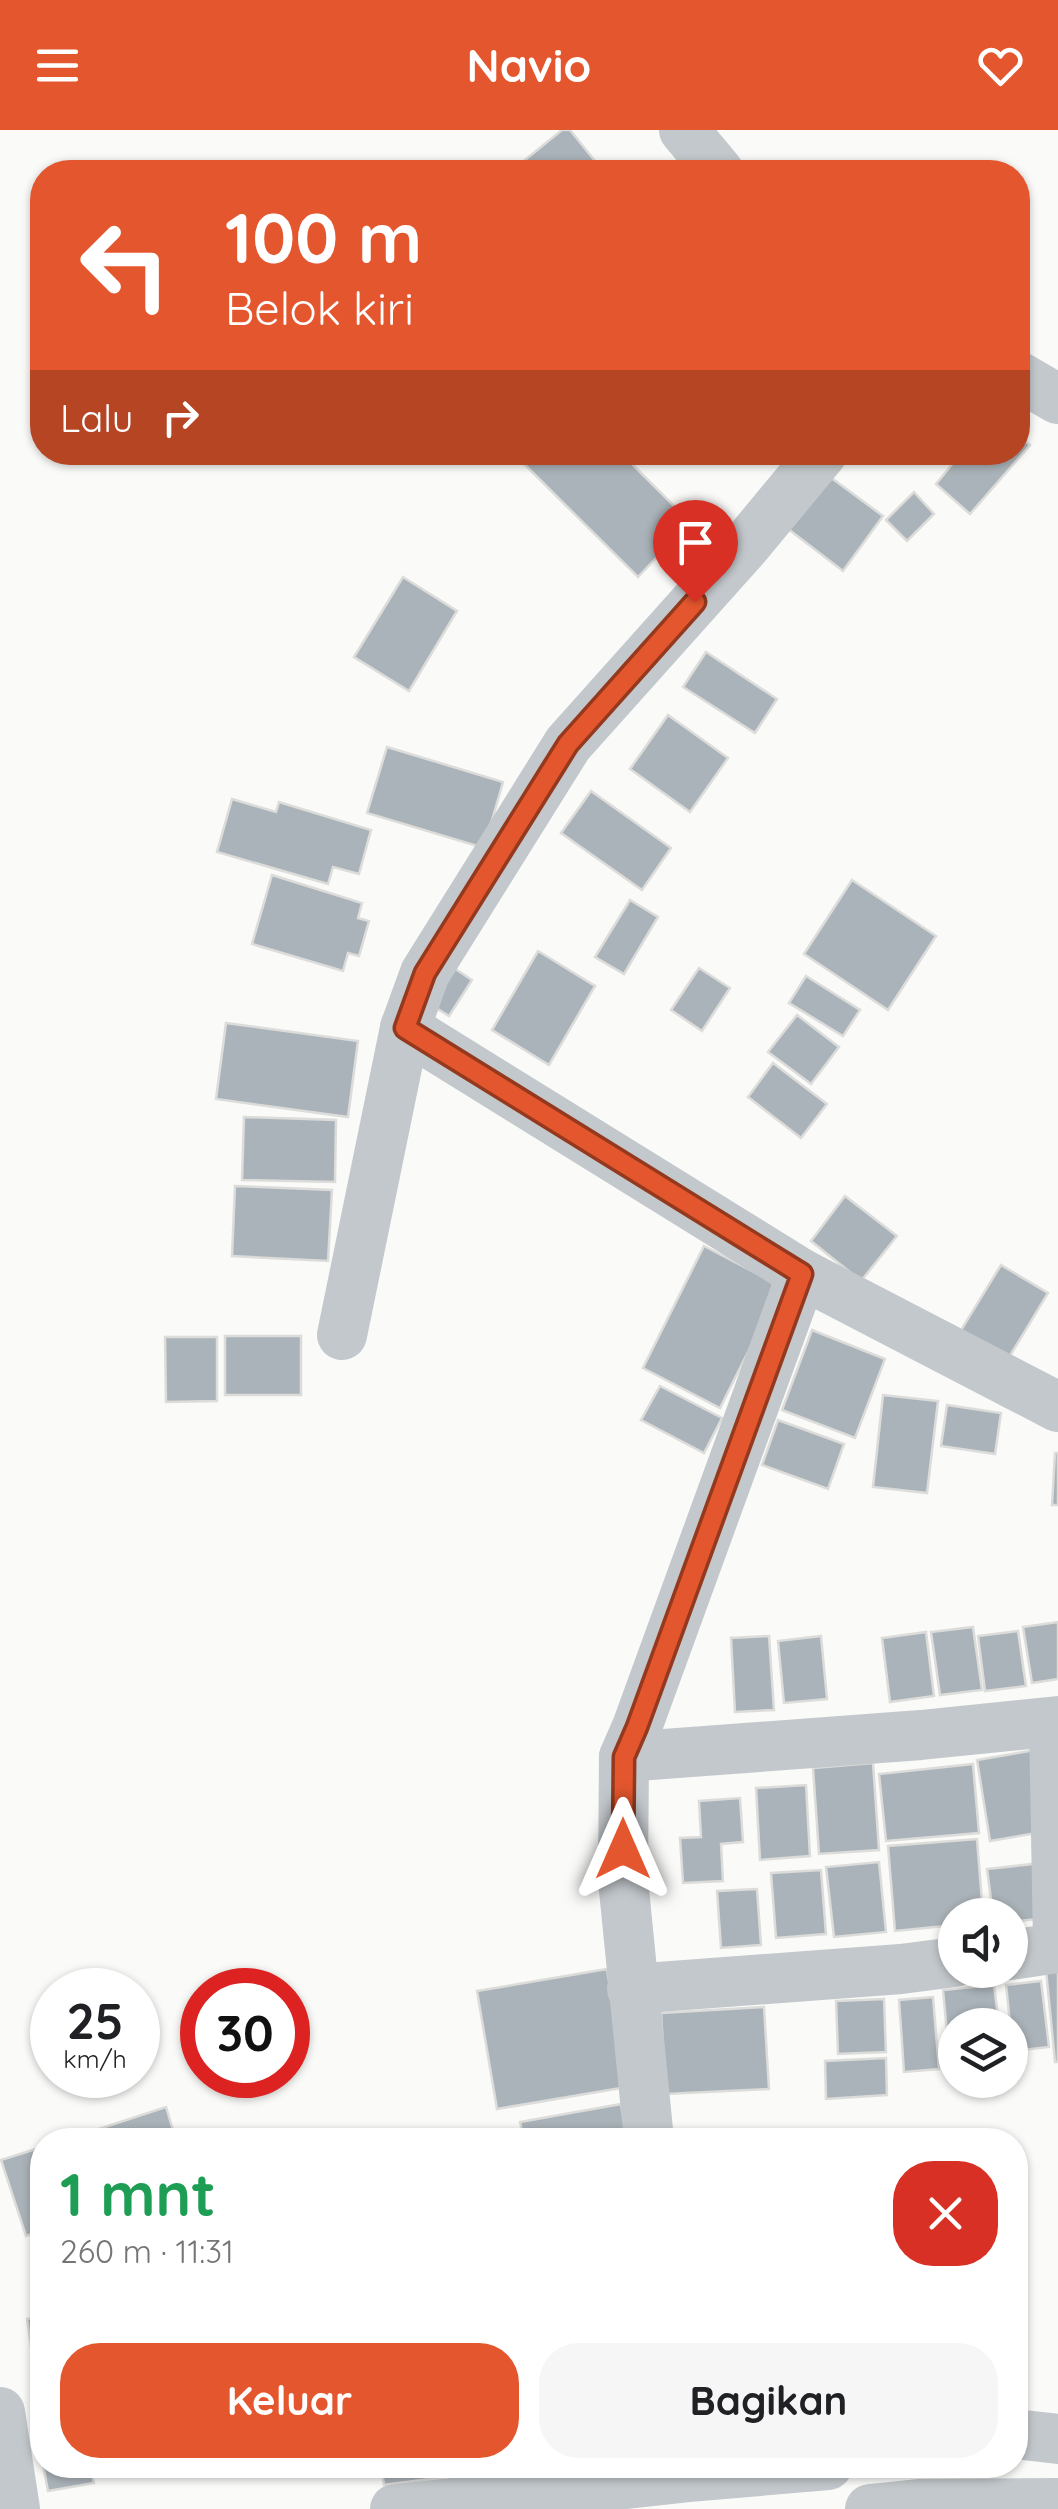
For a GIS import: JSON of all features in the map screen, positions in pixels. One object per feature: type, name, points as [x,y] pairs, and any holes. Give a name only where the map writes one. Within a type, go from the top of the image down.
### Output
[{"type":"street","points":[[684,130],[709,160]]},
{"type":"street","points":[[1030,383],[1058,399]]},
{"type":"street","points":[[342,1334],[405,1028],[425,973],[568,744],[746,546],[812,465]]},
{"type":"street","points":[[405,1028],[802,1274],[1058,1407]]},
{"type":"street","points":[[649,2128],[623,1880],[624,1757],[802,1274]]},
{"type":"street","points":[[624,1757],[1056,1722],[1058,1946],[1028,1952]]},
{"type":"street","points":[[632,1989],[938,1964]]},
{"type":"street","points":[[0,2412],[15,2509]]},
{"type":"street","points":[[1028,2436],[1058,2439]]},
{"type":"street","points":[[396,2509],[636,2478]]},
{"type":"street","points":[[870,2509],[918,2504],[1058,2503]]},
{"type":"building","points":[[562,130],[570,130],[594,160],[525,160]]},
{"type":"building","points":[[525,465],[633,465],[690,522],[638,577]]},
{"type":"building","points":[[951,465],[1013,465],[970,514],[936,484]]},
{"type":"building","points":[[818,468],[883,516],[843,571],[779,522]]},
{"type":"building","points":[[914,492],[934,514],[907,541],[886,520]]},
{"type":"building","points":[[403,577],[457,611],[409,691],[354,657]]},
{"type":"building","points":[[706,652],[777,699],[755,733],[683,687]]},
{"type":"building","points":[[668,715],[728,758],[690,812],[630,769]]},
{"type":"building","points":[[387,747],[503,782],[484,848],[367,813]]},
{"type":"building","points":[[591,791],[671,848],[642,890],[561,833]]},
{"type":"building","points":[[232,799],[276,812],[279,802],[371,830],[359,874],[333,867],[328,884],[217,852]]},
{"type":"building","points":[[272,875],[362,903],[358,918],[369,921],[359,956],[348,953],[343,971],[252,944]]},
{"type":"building","points":[[852,880],[936,936],[888,1010],[804,954]]},
{"type":"building","points":[[630,900],[658,917],[624,974],[595,957]]},
{"type":"building","points":[[538,951],[595,986],[549,1065],[492,1030]]},
{"type":"building","points":[[451,966],[472,980],[449,1016],[428,1003]]},
{"type":"building","points":[[699,968],[730,988],[702,1031],[671,1010]]},
{"type":"building","points":[[806,976],[860,1010],[843,1036],[789,1003]]},
{"type":"building","points":[[797,1015],[839,1047],[811,1084],[768,1052]]},
{"type":"building","points":[[226,1023],[358,1041],[348,1117],[216,1099]]},
{"type":"building","points":[[773,1063],[827,1104],[801,1138],[748,1097]]},
{"type":"building","points":[[244,1117],[336,1120],[335,1182],[242,1180]]},
{"type":"building","points":[[235,1186],[332,1190],[328,1261],[232,1256]]},
{"type":"building","points":[[845,1196],[897,1236],[861,1281],[811,1241]]},
{"type":"building","points":[[704,1246],[781,1286],[720,1408],[643,1368]]},
{"type":"building","points":[[1001,1265],[1048,1293],[1005,1364],[958,1335]]},
{"type":"building","points":[[812,1330],[885,1359],[855,1438],[782,1410]]},
{"type":"building","points":[[225,1336],[301,1336],[301,1395],[225,1395]]},
{"type":"building","points":[[165,1337],[217,1337],[217,1401],[166,1402]]},
{"type":"building","points":[[660,1386],[722,1418],[704,1453],[641,1420]]},
{"type":"building","points":[[883,1395],[938,1401],[927,1493],[873,1487]]},
{"type":"building","points":[[947,1405],[1001,1413],[995,1454],[941,1446]]},
{"type":"building","points":[[778,1420],[844,1444],[828,1489],[762,1465]]},
{"type":"building","points":[[1055,1453],[1058,1505],[1052,1505]]},
{"type":"building","points":[[1058,1622],[1058,1679],[1032,1683],[1023,1627]]},
{"type":"building","points":[[973,1627],[982,1690],[940,1695],[931,1632]]},
{"type":"building","points":[[1018,1631],[1026,1686],[985,1691],[978,1636]]},
{"type":"building","points":[[926,1632],[934,1696],[890,1702],[882,1638]]},
{"type":"building","points":[[769,1636],[774,1710],[735,1712],[731,1638]]},
{"type":"building","points":[[821,1636],[827,1699],[784,1703],[778,1641]]},
{"type":"building","points":[[1035,1750],[1048,1831],[990,1841],[977,1760]]},
{"type":"building","points":[[873,1763],[879,1850],[819,1854],[813,1768]]},
{"type":"building","points":[[973,1764],[979,1833],[886,1841],[879,1774]]},
{"type":"building","points":[[806,1785],[810,1856],[760,1860],[756,1788]]},
{"type":"building","points":[[740,1798],[743,1842],[721,1844],[723,1881],[683,1883],[680,1838],[701,1837],[699,1801]]},
{"type":"building","points":[[977,1839],[982,1898],[938,1898],[938,1927],[895,1931],[888,1846]]},
{"type":"building","points":[[879,1862],[886,1932],[834,1937],[826,1867]]},
{"type":"building","points":[[1033,1864],[1039,1919],[1028,1920],[1028,1898],[991,1898],[987,1869]]},
{"type":"building","points":[[821,1870],[826,1934],[776,1938],[771,1873]]},
{"type":"building","points":[[757,1889],[761,1945],[721,1948],[717,1891]]},
{"type":"building","points":[[607,1969],[627,2087],[497,2109],[477,1991]]},
{"type":"building","points":[[1058,1969],[1058,2062],[1055,2062],[1046,1970]]},
{"type":"building","points":[[1041,1981],[1049,2047],[1028,2049],[1028,2008],[1008,2008],[1006,1988],[1028,1988],[1028,1982]]},
{"type":"building","points":[[994,1988],[997,2008],[945,2008],[943,1990]]},
{"type":"building","points":[[933,1997],[938,2069],[904,2072],[899,2000]]},
{"type":"building","points":[[884,1999],[886,2052],[838,2054],[836,2001]]},
{"type":"building","points":[[764,2007],[769,2089],[666,2094],[661,2013]]},
{"type":"building","points":[[886,2058],[887,2095],[826,2099],[825,2061]]},
{"type":"building","points":[[621,2104],[625,2128],[521,2128],[520,2122]]},
{"type":"building","points":[[166,2107],[172,2128],[102,2128]]},
{"type":"building","points":[[30,2151],[30,2235],[26,2236],[1,2160]]},
{"type":"building","points":[[46,2478],[93,2478],[94,2483],[48,2491]]},
{"type":"building","points":[[383,2478],[436,2478],[384,2485]]},
{"type":"route","points":[[623,1849],[624,1757],[802,1274],[405,1028],[425,973],[568,744],[695,602]]}]
